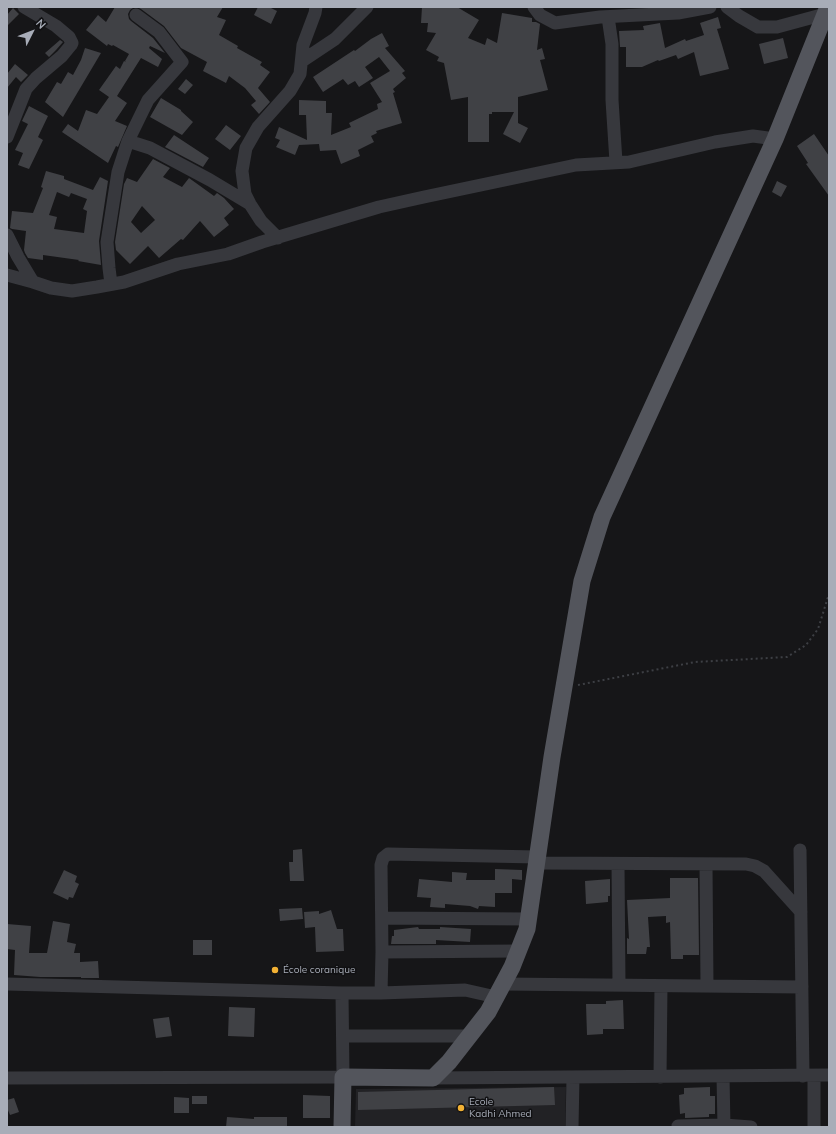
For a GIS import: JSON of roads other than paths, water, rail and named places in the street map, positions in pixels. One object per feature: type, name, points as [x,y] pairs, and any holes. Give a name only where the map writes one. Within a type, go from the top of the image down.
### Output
[{"type":"main road","points":[[342,1127],[343,1077],[433,1078],[449,1062],[488,1012],[512,967],[527,929],[552,758],[582,581],[602,517],[775,139],[826,10]]},
{"type":"street","points":[[7,137],[26,88],[62,56],[72,43],[69,37],[56,26],[24,7]]},
{"type":"street","points":[[278,238],[261,221],[250,204],[245,194],[242,171],[246,148],[258,126],[290,91],[300,74],[303,45],[316,7]]},
{"type":"street","points":[[302,61],[335,39],[367,7]]},
{"type":"street","points":[[534,7],[540,15],[555,23],[608,17],[639,11],[678,13],[710,7]]},
{"type":"street","points":[[727,7],[758,27],[777,27],[826,10]]},
{"type":"street","points":[[111,284],[107,242],[118,172],[128,141],[148,100],[182,62],[159,32],[136,14]]},
{"type":"street","points":[[608,17],[612,44],[612,100],[616,162]]},
{"type":"street","points":[[7,275],[50,288],[72,291],[124,282],[178,264],[228,254],[379,208],[424,197],[576,165],[629,162],[715,142],[753,136],[775,139]]},
{"type":"street","points":[[128,141],[150,148],[210,180],[250,204]]},
{"type":"street","points":[[7,235],[33,282]]},
{"type":"street","points":[[800,850],[802,987],[808,1076],[814,1127]]},
{"type":"street","points":[[381,993],[381,865],[383,858],[388,854],[618,864],[746,864],[755,866],[764,871],[801,912]]},
{"type":"street","points":[[618,864],[619,985]]},
{"type":"street","points":[[706,865],[707,986]]},
{"type":"street","points":[[382,918],[528,919]]},
{"type":"street","points":[[382,952],[518,951]]},
{"type":"street","points":[[7,984],[342,993],[500,990],[619,985],[802,987]]},
{"type":"street","points":[[660,1077],[661,986]]},
{"type":"street","points":[[7,1078],[343,1077],[342,993]]},
{"type":"street","points":[[343,1036],[469,1036]]},
{"type":"street","points":[[723,1076],[724,1126]]},
{"type":"street","points":[[433,1078],[829,1076]]},
{"type":"street","points":[[572,1127],[573,1077]]},
{"type":"street","points":[[678,1127],[751,1127]]},
{"type":"place","name":"École coranique","points":[[275,970]]},
{"type":"place","name":"Ecole Kadhi Ahmed","points":[[461,1108]]}]
